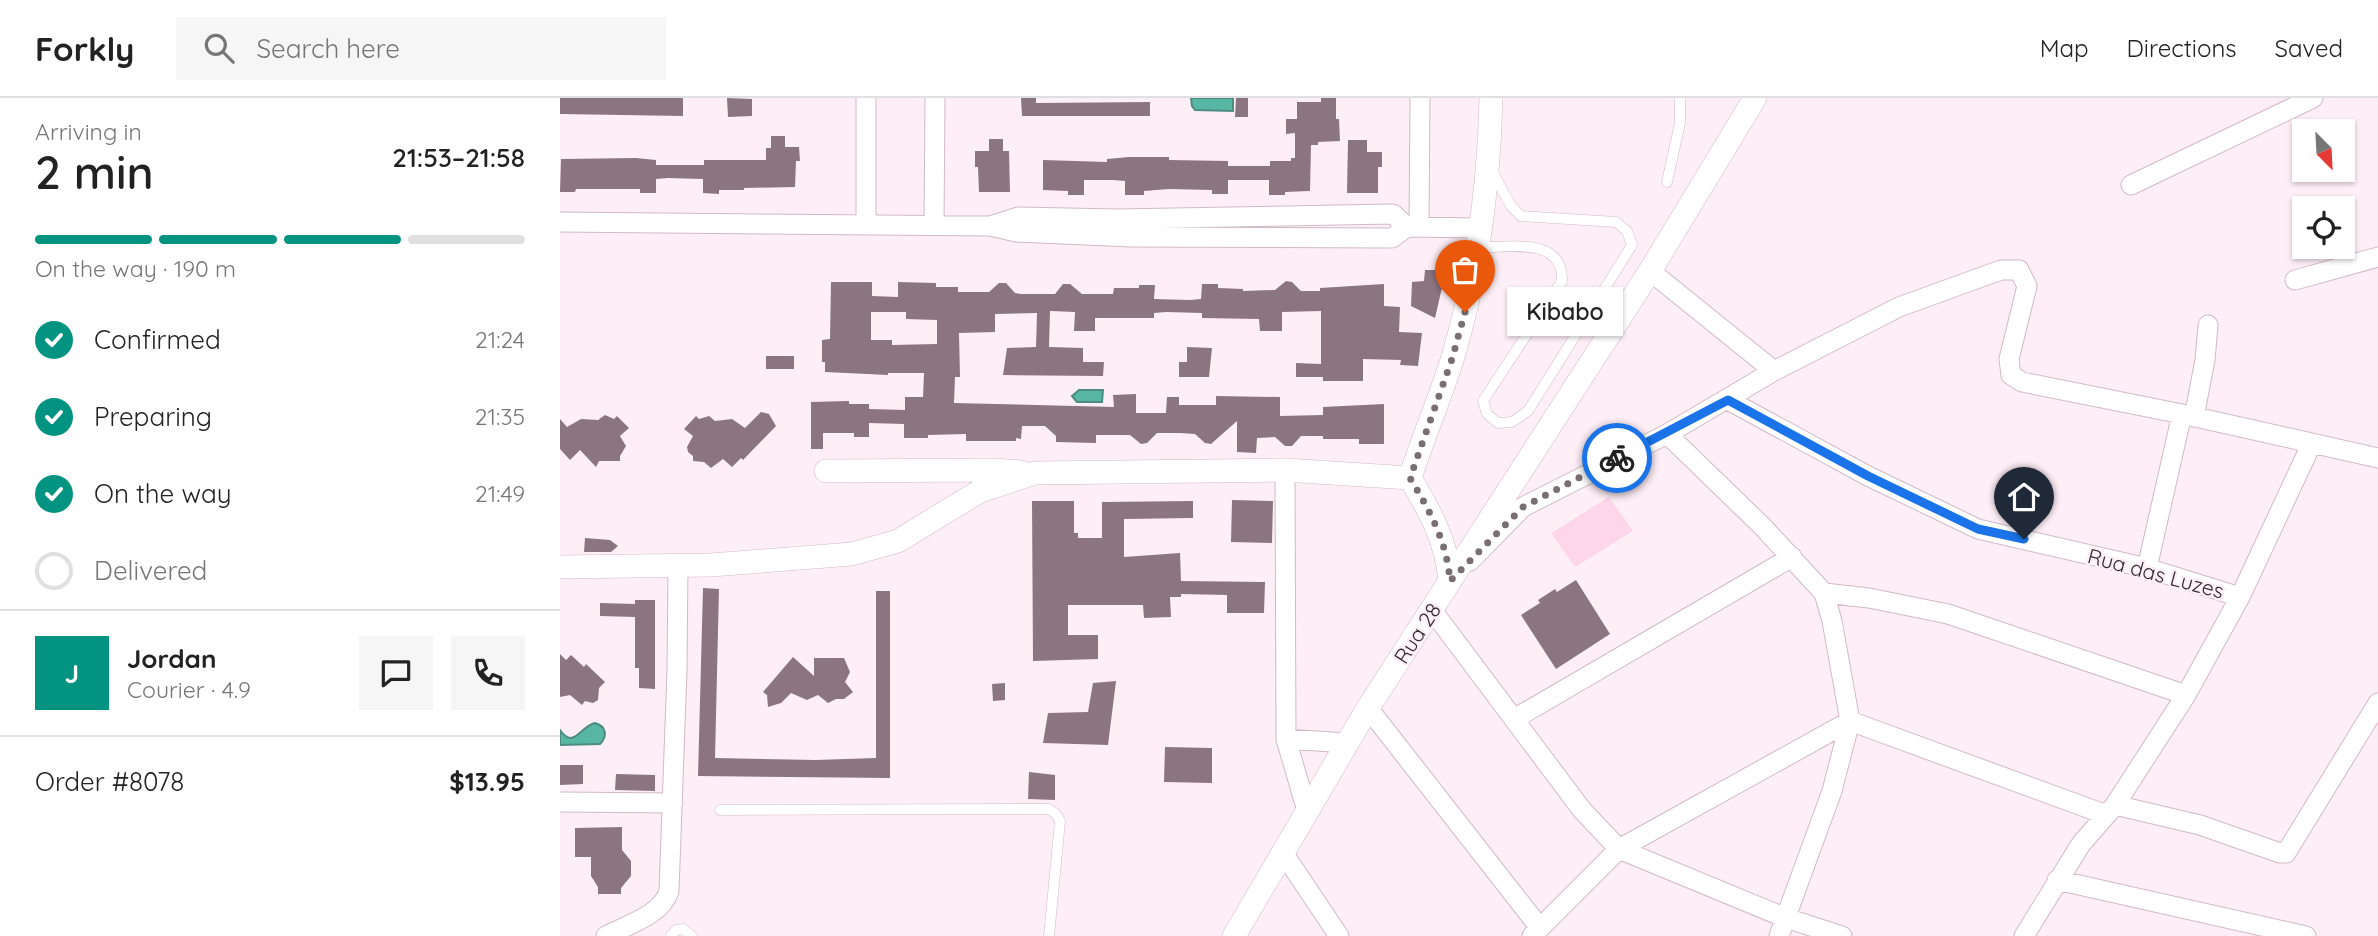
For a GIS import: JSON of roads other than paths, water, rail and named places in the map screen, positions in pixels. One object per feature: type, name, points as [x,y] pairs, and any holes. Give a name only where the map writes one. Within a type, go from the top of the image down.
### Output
[{"type":"street","points":[[866,98],[866,225]]},
{"type":"street","points":[[934,225],[935,98]]},
{"type":"street","points":[[1413,227],[1420,98]]},
{"type":"street","points":[[826,471],[951,470],[1035,473],[1285,470],[1410,478],[1452,359],[1480,238],[1488,164],[1491,98]]},
{"type":"street","points":[[1450,581],[1650,271],[1755,98]]},
{"type":"street","points":[[2131,185],[2313,98]]},
{"type":"street","points":[[560,222],[990,226],[1016,233],[1132,237],[1392,238],[1413,227],[1480,238]]},
{"type":"street","points":[[2295,279],[2378,257]]},
{"type":"street","points":[[1450,581],[1523,507],[1667,434],[1774,371],[1899,307],[2001,270],[2019,270],[2027,286],[2009,359],[2011,375],[2022,383],[2378,458]]},
{"type":"street","points":[[1650,271],[1774,371]]},
{"type":"street","points":[[2147,568],[2205,360],[2208,325]]},
{"type":"street","name":"Rua das Luzes","points":[[1728,400],[1868,476],[1978,529],[2147,568],[2240,597]]},
{"type":"street","points":[[1667,434],[1793,557],[1824,593],[1832,621],[1850,721],[1832,791],[1782,927]]},
{"type":"street","points":[[2024,936],[2081,844],[2110,809],[2186,695],[2240,597],[2311,445]]},
{"type":"street","points":[[951,470],[963,474],[968,482],[969,490],[963,502]]},
{"type":"street","points":[[1285,470],[1286,739],[1307,811]]},
{"type":"street","points":[[560,567],[678,566],[852,554],[898,541],[980,491],[1035,473]]},
{"type":"street","name":"Rua 28","points":[[1234,936],[1368,708],[1450,581],[1444,547],[1437,527],[1410,478]]},
{"type":"street","points":[[1514,719],[1793,557]]},
{"type":"street","points":[[606,936],[663,905],[669,891],[678,566]]},
{"type":"street","points":[[1824,593],[1869,598],[1948,614],[2186,695]]},
{"type":"street","points":[[1432,610],[1582,810],[1619,849],[1782,927],[1842,936]]},
{"type":"street","points":[[1368,708],[1536,932],[1619,849],[1850,721],[2110,809],[2200,825],[2286,853],[2378,703]]},
{"type":"street","points":[[1286,739],[1347,743]]},
{"type":"street","points":[[560,802],[673,803]]},
{"type":"street","points":[[1284,854],[1339,936]]},
{"type":"street","points":[[2057,880],[2306,936]]},
{"type":"lane","points":[[1667,182],[1680,123],[1680,98]]},
{"type":"lane","points":[[1480,238],[1542,248],[1555,256],[1562,268],[1562,281],[1483,401],[1487,414],[1498,423],[1512,422],[1528,411],[1632,245],[1627,231],[1616,222],[1521,216],[1511,206],[1488,164]]},
{"type":"lane","points":[[720,810],[1049,809],[1060,821],[1049,936]]},
{"type":"lane","points":[[671,936],[676,930],[684,929],[692,936]]},
{"type":"place","name":"Kibabo","points":[[1465,312]]}]
